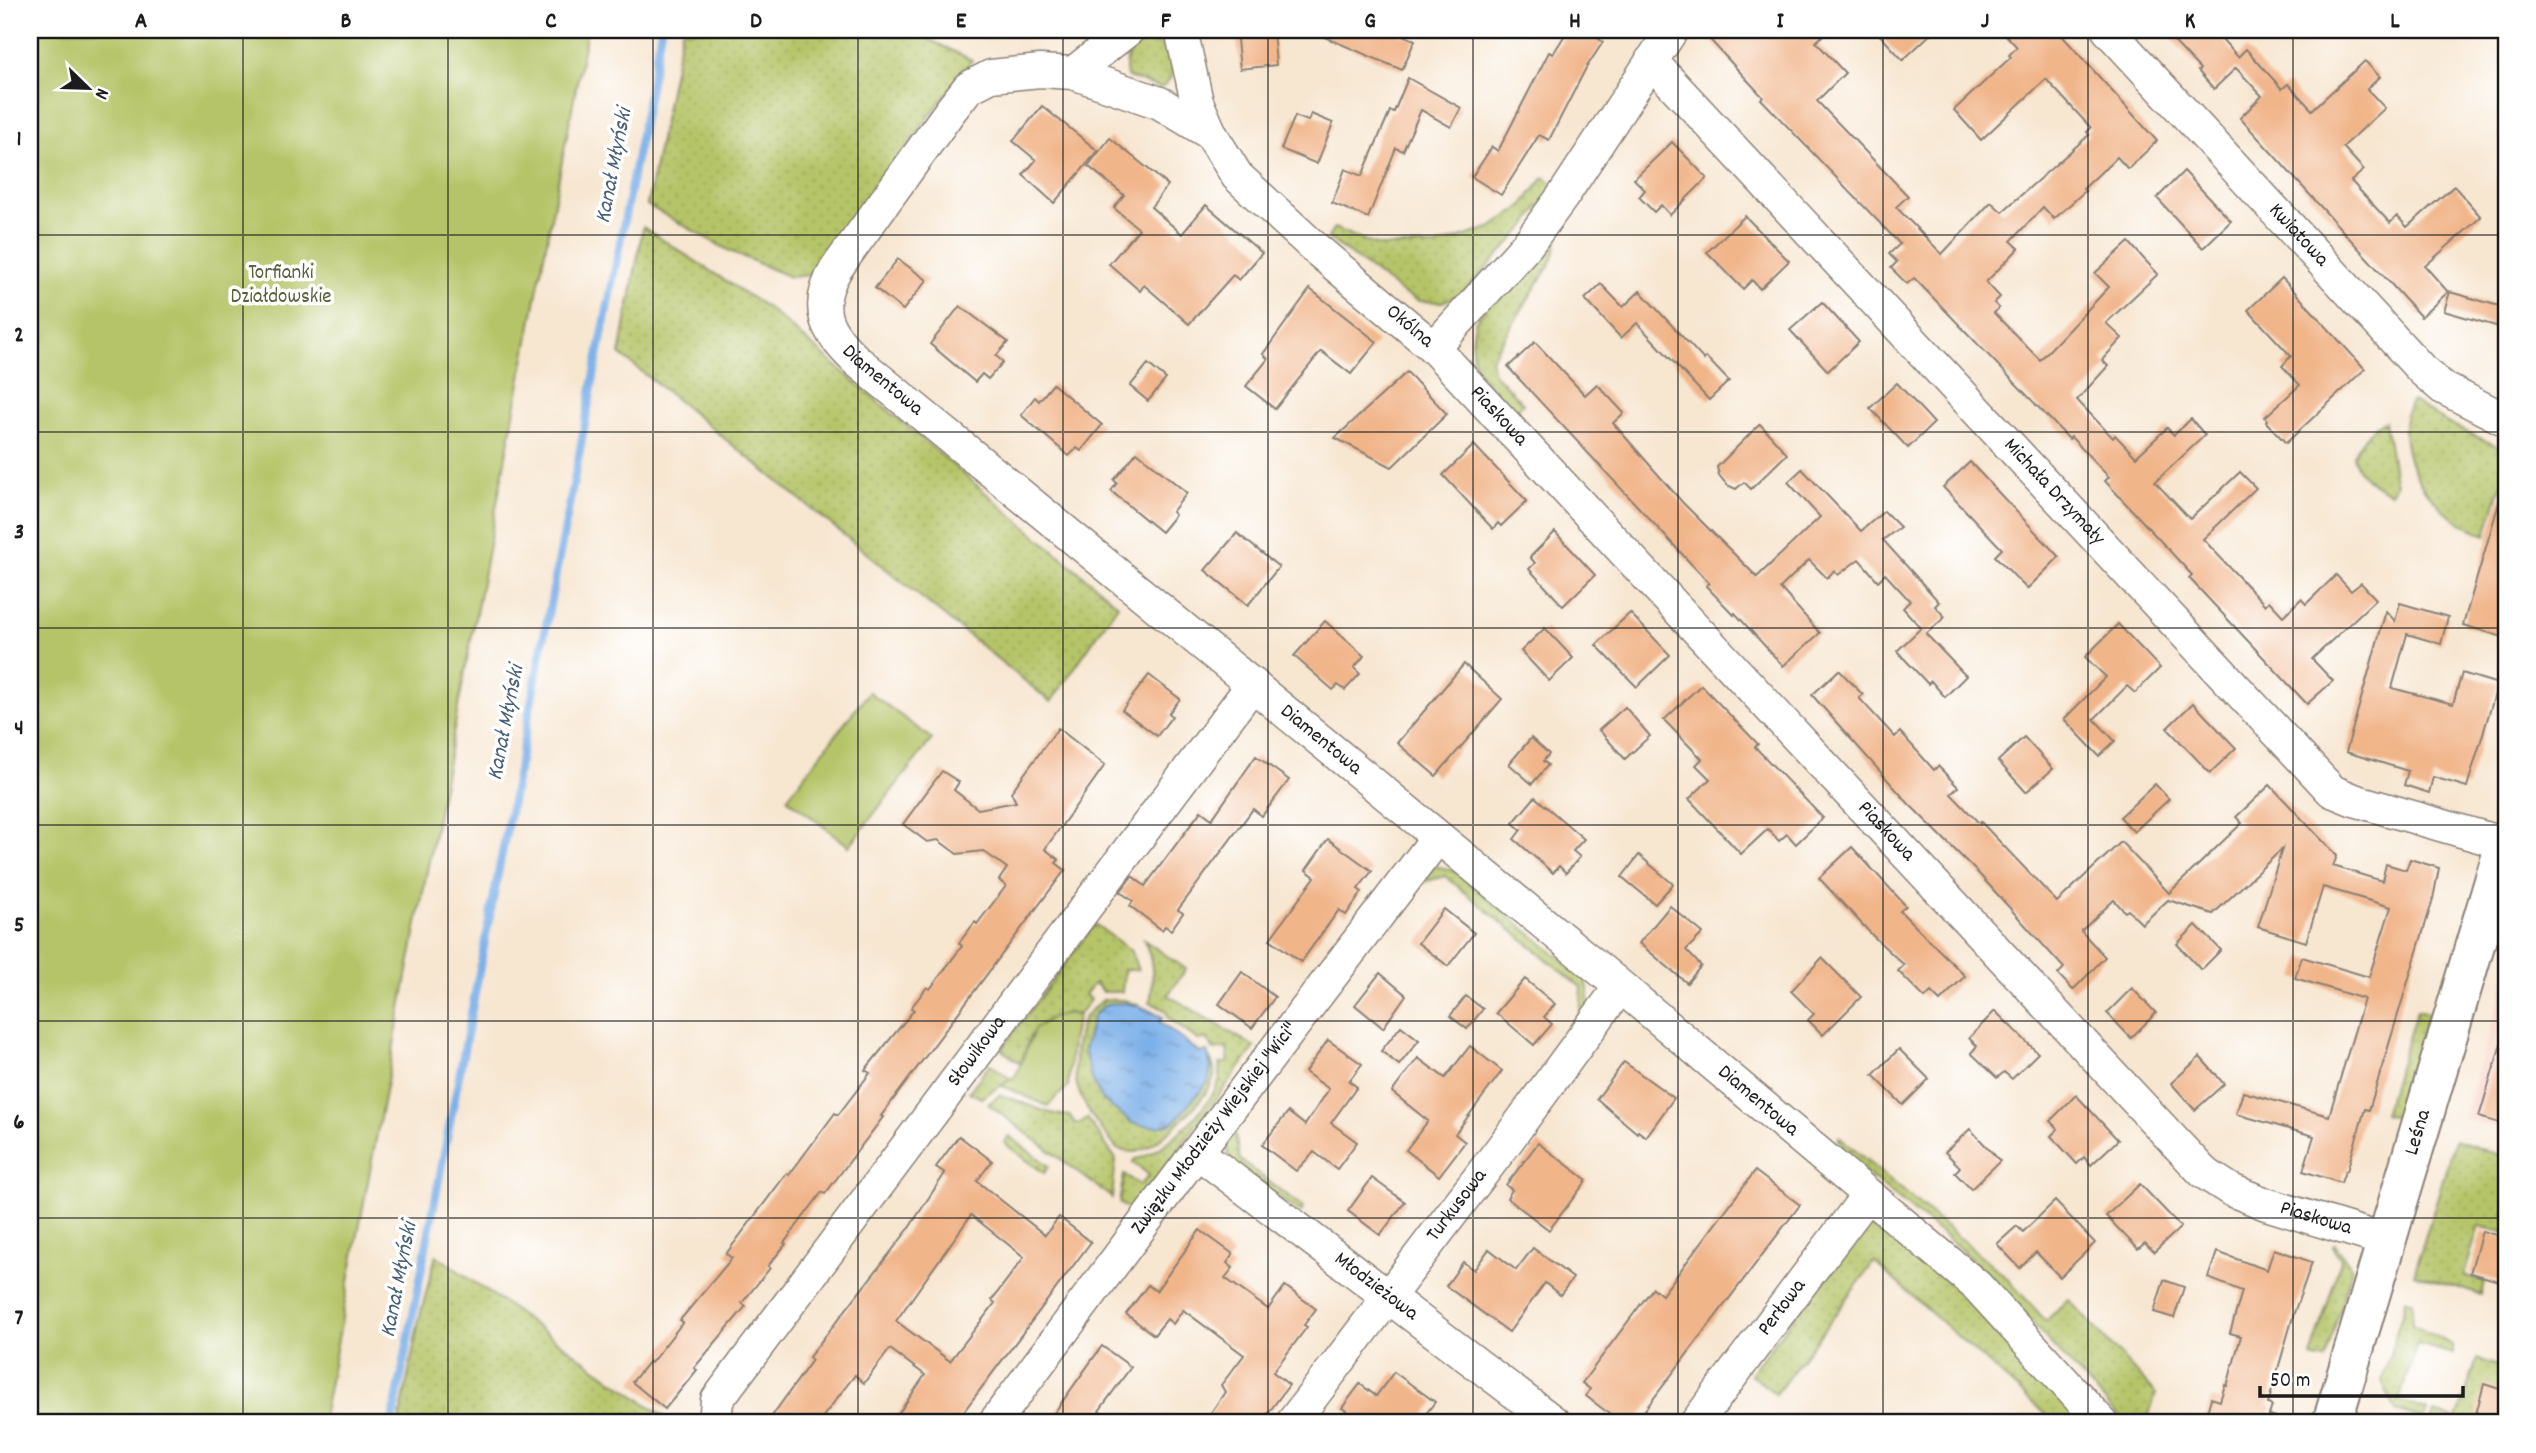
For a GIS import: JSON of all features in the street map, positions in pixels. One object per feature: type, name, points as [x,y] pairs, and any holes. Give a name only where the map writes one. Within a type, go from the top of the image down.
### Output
[{"type":"street","name":"Okólna","points":[[1178,44],[1210,134],[1237,176],[1316,248],[1434,348],[1527,245],[1563,196],[1672,30]]},
{"type":"street","name":"Kwiatowa","points":[[2108,30],[2422,370],[2460,398],[2506,420]]},
{"type":"street","points":[[1073,73],[1121,36]]},
{"type":"street","points":[[1120,88],[1121,36]]},
{"type":"street","points":[[1160,103],[1175,92],[1178,44]]},
{"type":"street","name":"Michała Drzymały","points":[[1651,61],[2332,791],[2354,800],[2506,843]]},
{"type":"street","name":"Diamentowa","points":[[1210,134],[1160,103],[1073,73],[1040,71],[991,76],[968,88],[860,233],[832,276],[825,298],[824,319],[835,340],[857,361],[1620,987],[1976,1286],[2102,1423]]},
{"type":"street","name":"Piaskowa","points":[[1434,348],[2203,1172],[2231,1190],[2266,1204],[2387,1241]]},
{"type":"street","name":"Słowikowa","points":[[715,1423],[718,1401],[1253,684]]},
{"type":"street","name":"Związku Młodzieży Wiejskiej \"Wici\"","points":[[994,1423],[1437,838]]},
{"type":"street","name":"Leśna","points":[[2337,1422],[2387,1241],[2506,843]]},
{"type":"street","name":"Turkusowa","points":[[1292,1423],[1620,987]]},
{"type":"street","name":"Młodzieżowa","points":[[1197,1152],[1555,1423]]},
{"type":"street","name":"Perłowa","points":[[1696,1423],[1868,1195]]},
{"type":"shaded area","points":[[2506,978],[2506,1131],[2464,1118]]},
{"type":"green space","name":"Torfianki Działdowskie","points":[[30,30],[587,30],[322,1423],[30,1423]]},
{"type":"green space","points":[[682,30],[927,30],[924,37],[972,60],[809,275],[790,277],[730,251],[647,205]]},
{"type":"green space","points":[[1148,42],[1164,48],[1172,60],[1171,75],[1161,88],[1127,77],[1129,55],[1136,47]]},
{"type":"green space","points":[[1594,171],[1600,173],[1558,236],[1553,259],[1491,359],[1494,373],[1523,404],[1513,413],[1478,372],[1474,362],[1472,350],[1476,320]]},
{"type":"green space","points":[[1544,177],[1555,185],[1525,227],[1461,295],[1442,302],[1418,301],[1404,294],[1328,238],[1334,228],[1378,246],[1436,246],[1492,227],[1521,207]]},
{"type":"green space","points":[[643,227],[769,309],[1118,605],[1051,702],[620,354]]},
{"type":"green space","points":[[2412,401],[2451,425],[2506,450],[2506,469],[2486,535],[2444,510],[2432,499],[2414,472],[2404,431],[2405,416]]},
{"type":"green space","points":[[2385,421],[2396,485],[2391,493],[2367,479],[2353,456],[2370,431]]},
{"type":"green space","points":[[869,692],[932,739],[849,846],[787,798]]},
{"type":"green space","points":[[1436,866],[1454,871],[1586,979],[1589,992],[1588,1014],[1580,1015],[1582,988],[1445,876],[1423,882],[1421,873]]},
{"type":"green space","points":[[1095,924],[1131,951],[1138,970],[1124,970],[1122,992],[1103,992],[1095,983],[1085,994],[1090,1000],[1078,1015],[1068,1013],[1030,1036],[1021,1064],[1001,1049]]},
{"type":"green space","points":[[1144,940],[1186,969],[1168,995],[1255,1047],[1133,1213],[1119,1203],[1124,1175],[1140,1185],[1149,1175],[1133,1162],[1135,1159],[1158,1149],[1196,1116],[1214,1092],[1219,1081],[1220,1064],[1229,1062],[1227,1048],[1214,1050],[1206,1039],[1198,1040],[1168,1018],[1167,1011],[1150,1002],[1152,971]]},
{"type":"green space","points":[[1104,999],[1125,1000],[1140,1006],[1123,1003],[1211,1067],[1208,1056],[1214,1067],[1210,1085],[1194,1107],[1159,1140],[1139,1151],[1117,1149],[1090,1113],[1076,1081],[1075,1053],[1081,1025],[1086,1015]]},
{"type":"green space","points":[[2417,1010],[2428,1013],[2396,1118],[2384,1114]]},
{"type":"green space","points":[[1068,1013],[1078,1015],[1072,1041],[1068,1086],[1048,1106],[1002,1086],[1016,1075],[1035,1028],[1051,1018]]},
{"type":"green space","points":[[990,1064],[1011,1079],[981,1098],[969,1092]]},
{"type":"green space","points":[[1000,1095],[1051,1113],[1070,1116],[1076,1124],[1087,1118],[1116,1159],[1112,1198],[988,1104]]},
{"type":"green space","points":[[1234,1129],[1240,1160],[1303,1207],[1301,1213],[1234,1166],[1228,1154],[1227,1142],[1228,1133]]},
{"type":"green space","points":[[1009,1136],[1049,1166],[1044,1173],[1004,1143]]},
{"type":"green space","points":[[1839,1137],[2004,1275],[2046,1321],[2068,1299],[2156,1394],[2146,1423],[2125,1423],[1958,1247],[1850,1160],[1838,1145]]},
{"type":"green space","points":[[2455,1140],[2506,1157],[2506,1233],[2479,1226],[2464,1275],[2484,1281],[2481,1295],[2414,1274]]},
{"type":"green space","points":[[1867,1227],[1889,1230],[1919,1253],[2088,1423],[2055,1423],[1874,1262],[1776,1394],[1750,1374],[1851,1242]]},
{"type":"green space","points":[[2335,1244],[2352,1269],[2325,1360],[2311,1357],[2341,1259],[2332,1246]]},
{"type":"green space","points":[[436,1255],[673,1423],[399,1423],[419,1320]]},
{"type":"green space","points":[[2406,1300],[2412,1301],[2412,1325],[2453,1345],[2453,1354],[2417,1344],[2399,1401],[2427,1410],[2424,1420],[2396,1411],[2382,1381]]},
{"type":"green space","points":[[2477,1359],[2506,1369],[2506,1423],[2431,1422],[2434,1413],[2457,1419]]},
{"type":"water","points":[[1106,1004],[1140,1006],[1163,1017],[1160,1022],[1200,1053],[1207,1051],[1211,1067],[1208,1082],[1174,1122],[1157,1127],[1132,1123],[1102,1099],[1091,1077],[1084,1050],[1093,1016]]},
{"type":"building","points":[[1236,30],[1273,30],[1276,65],[1240,69]]},
{"type":"building","points":[[1308,30],[1390,30],[1415,40],[1402,70]]},
{"type":"building","points":[[1568,30],[1604,30],[1599,39],[1603,42],[1586,68],[1549,140],[1539,135],[1501,195],[1472,177],[1492,147],[1498,151],[1549,52],[1553,54]]},
{"type":"building","points":[[1701,30],[1828,30],[1816,42],[1845,73],[1817,101],[1908,196],[1896,207],[1942,254],[1991,202],[2002,212],[2089,135],[2087,132],[2091,128],[2046,79],[1981,140],[1954,110],[2011,57],[2009,55],[2017,47],[2001,30],[2057,30],[2157,141],[2128,169],[2117,157],[2054,219],[2043,207],[2011,241],[2019,248],[1986,282],[2000,297],[1994,303],[1999,308],[1994,313],[2040,360],[2109,287],[2095,273],[2129,242],[2158,274],[2106,323],[2122,338],[2102,360],[2108,366],[2077,400],[2113,438],[2115,435],[2136,457],[2167,428],[2174,435],[2191,419],[2205,435],[2155,482],[2190,519],[2240,472],[2256,488],[2203,539],[2265,605],[2269,601],[2283,616],[2301,599],[2306,604],[2336,575],[2351,591],[2361,583],[2376,599],[2312,659],[2333,681],[2307,704],[2189,578],[2192,575],[2105,481],[2109,477],[2071,437],[2069,439],[1914,278],[1907,284],[1891,268],[1897,262],[1889,254],[1900,244],[1761,99],[1763,97]]},
{"type":"building","points":[[1875,30],[1935,30],[1903,60]]},
{"type":"building","points":[[2163,30],[2214,30],[2238,57],[2246,49],[2282,89],[2288,84],[2312,110],[2365,61],[2380,77],[2367,89],[2385,108],[2343,147],[2364,170],[2351,181],[2390,223],[2397,216],[2407,227],[2454,186],[2481,217],[2425,266],[2448,292],[2421,317],[2240,118],[2262,96],[2236,68],[2214,89],[2198,71],[2200,69]]},
{"type":"building","points":[[1408,78],[1461,108],[1451,127],[1421,110],[1403,151],[1396,148],[1368,218],[1332,203],[1345,169],[1362,176],[1390,111],[1394,112]]},
{"type":"building","points":[[1042,106],[1098,151],[1054,203],[1023,175],[1036,160],[1013,141]]},
{"type":"building","points":[[1311,114],[1333,123],[1317,164],[1281,149],[1295,116],[1308,121]]},
{"type":"building","points":[[1110,138],[1168,185],[1151,207],[1182,234],[1206,205],[1262,253],[1239,280],[1233,275],[1189,324],[1144,285],[1140,291],[1109,264],[1139,229],[1114,208],[1124,195],[1088,166]]},
{"type":"building","points":[[1672,142],[1707,178],[1670,215],[1661,205],[1654,212],[1639,197],[1645,190],[1634,179]]},
{"type":"building","points":[[2184,171],[2231,221],[2203,248],[2157,198]]},
{"type":"building","points":[[1745,216],[1789,261],[1760,289],[1752,280],[1743,289],[1707,252]]},
{"type":"building","points":[[898,259],[927,280],[903,310],[875,288]]},
{"type":"building","points":[[2282,278],[2365,369],[2286,443],[2266,422],[2265,417],[2300,385],[2282,366],[2291,356],[2248,310]]},
{"type":"building","points":[[1601,284],[1623,307],[1640,291],[1704,360],[1706,357],[1729,381],[1709,400],[1637,323],[1621,338],[1585,299]]},
{"type":"building","points":[[1310,289],[1377,342],[1351,374],[1321,351],[1275,409],[1246,386],[1268,359],[1263,354]]},
{"type":"building","points":[[2450,292],[2506,308],[2506,329],[2444,311]]},
{"type":"building","points":[[1822,302],[1859,342],[1828,371],[1790,330]]},
{"type":"building","points":[[960,306],[1008,342],[996,356],[1003,362],[988,379],[982,374],[975,382],[930,344]]},
{"type":"building","points":[[1535,342],[1585,395],[1597,384],[1624,413],[1613,423],[1683,503],[1757,577],[1820,517],[1788,482],[1802,469],[1861,531],[1884,511],[1900,527],[1883,540],[1939,602],[1935,606],[1945,617],[1926,634],[1966,676],[1945,697],[1931,681],[1928,684],[1897,651],[1921,628],[1903,608],[1910,601],[1885,574],[1878,581],[1859,559],[1838,575],[1834,571],[1827,578],[1809,560],[1780,588],[1820,633],[1783,666],[1735,613],[1734,615],[1706,586],[1709,583],[1508,367]]},
{"type":"building","points":[[1148,364],[1166,379],[1148,401],[1130,386]]},
{"type":"building","points":[[1407,372],[1447,414],[1392,467],[1335,438]]},
{"type":"building","points":[[1897,383],[1934,423],[1908,448],[1870,408]]},
{"type":"building","points":[[1053,384],[1102,425],[1081,451],[1077,448],[1069,456],[1021,415],[1035,397],[1039,401]]},
{"type":"building","points":[[1760,424],[1787,454],[1751,489],[1744,482],[1736,489],[1727,485],[1719,475],[1717,467]]},
{"type":"building","points":[[1474,445],[1527,501],[1501,526],[1498,523],[1493,529],[1443,475]]},
{"type":"building","points":[[1137,452],[1187,493],[1172,512],[1175,515],[1161,532],[1111,491],[1117,483],[1114,480]]},
{"type":"building","points":[[1970,462],[2059,557],[2027,589],[1995,556],[2002,549],[1943,487]]},
{"type":"building","points":[[2501,496],[2506,497],[2506,638],[2463,625]]},
{"type":"building","points":[[1555,532],[1595,575],[1563,606],[1529,569],[1535,563],[1530,557]]},
{"type":"building","points":[[1237,533],[1279,567],[1248,605],[1205,570]]},
{"type":"building","points":[[2400,603],[2448,617],[2441,644],[2407,634],[2392,688],[2453,704],[2462,673],[2498,684],[2467,787],[2433,777],[2429,793],[2404,785],[2408,771],[2346,752],[2386,611],[2395,621]]},
{"type":"building","points":[[1630,613],[1670,655],[1637,687],[1596,645]]},
{"type":"building","points":[[1325,621],[1364,656],[1354,668],[1360,674],[1345,690],[1338,685],[1333,690],[1294,656]]},
{"type":"building","points":[[2118,624],[2160,668],[2135,693],[2127,686],[2094,719],[2115,741],[2099,756],[2064,719],[2106,677],[2085,657]]},
{"type":"building","points":[[1545,628],[1573,658],[1549,681],[1521,651]]},
{"type":"building","points":[[1464,664],[1502,699],[1436,776],[1397,743]]},
{"type":"building","points":[[1839,670],[1863,695],[1859,698],[1895,737],[1900,732],[1934,770],[1938,766],[1958,787],[1951,794],[2057,902],[2121,842],[2169,893],[2242,823],[2236,817],[2270,785],[2337,856],[2333,866],[2382,881],[2386,864],[2406,870],[2410,859],[2439,868],[2433,899],[2369,1110],[2365,1109],[2341,1183],[2303,1171],[2314,1136],[2236,1114],[2243,1092],[2329,1116],[2364,999],[2295,978],[2302,957],[2369,977],[2391,907],[2323,887],[2306,942],[2258,927],[2282,849],[2213,914],[2168,900],[2142,924],[2114,900],[2081,931],[2105,957],[2073,990],[2058,974],[2064,968],[1979,874],[1909,804],[1812,695]]},
{"type":"building","points":[[1149,675],[1180,699],[1169,713],[1172,716],[1157,736],[1122,710]]},
{"type":"building","points":[[1701,685],[1758,744],[1755,747],[1823,818],[1796,844],[1787,834],[1779,841],[1768,829],[1741,854],[1689,799],[1710,779],[1696,765],[1702,759],[1664,720]]},
{"type":"building","points":[[2193,703],[2236,748],[2210,773],[2167,728]]},
{"type":"building","points":[[1625,707],[1650,736],[1625,759],[1599,730]]},
{"type":"building","points":[[1058,728],[1105,765],[1045,849],[1059,860],[1056,863],[1065,870],[825,1194],[822,1192],[784,1243],[786,1244],[768,1266],[770,1268],[742,1303],[746,1306],[694,1368],[697,1370],[665,1409],[632,1382],[649,1361],[651,1363],[683,1322],[680,1320],[732,1258],[726,1254],[787,1173],[789,1175],[835,1113],[838,1115],[870,1073],[865,1070],[914,1010],[911,1008],[927,987],[930,989],[962,946],[959,943],[975,922],[977,924],[1006,886],[999,880],[1007,868],[983,851],[957,854],[938,840],[927,842],[903,824],[942,771],[959,782],[954,790],[978,809],[1016,802],[1011,792]]},
{"type":"building","points":[[2024,737],[2053,769],[2026,792],[1998,761]]},
{"type":"building","points":[[1531,738],[1549,754],[1543,761],[1548,765],[1532,784],[1509,764]]},
{"type":"building","points":[[1256,756],[1289,780],[1262,816],[1253,809],[1178,910],[1183,913],[1171,930],[1165,926],[1162,930],[1130,906],[1133,901],[1120,892],[1132,876],[1145,886],[1201,811],[1212,819]]},
{"type":"building","points":[[2155,784],[2169,799],[2134,832],[2120,817]]},
{"type":"building","points":[[1535,797],[1584,839],[1573,851],[1580,857],[1566,873],[1559,866],[1553,873],[1514,839],[1521,830],[1513,823]]},
{"type":"building","points":[[1328,839],[1372,871],[1358,889],[1362,892],[1346,915],[1339,910],[1301,962],[1270,939],[1315,877],[1306,870]]},
{"type":"building","points":[[1852,847],[1906,906],[1900,911],[1965,976],[1940,1001],[1931,992],[1925,998],[1898,971],[1904,965],[1819,878]]},
{"type":"building","points":[[1639,855],[1673,884],[1655,904],[1622,877]]},
{"type":"building","points":[[1670,906],[1703,933],[1686,950],[1701,966],[1687,983],[1639,943]]},
{"type":"building","points":[[1444,909],[1474,933],[1448,966],[1418,943]]},
{"type":"building","points":[[2196,925],[2221,950],[2201,970],[2177,944]]},
{"type":"building","points":[[1822,958],[1861,997],[1823,1035],[1808,1020],[1814,1014],[1791,991]]},
{"type":"building","points":[[1242,972],[1275,997],[1252,1028],[1219,1004]]},
{"type":"building","points":[[1380,973],[1406,995],[1383,1028],[1355,1005]]},
{"type":"building","points":[[1525,979],[1555,1004],[1544,1017],[1552,1024],[1534,1045],[1496,1013]]},
{"type":"building","points":[[2132,988],[2156,1013],[2131,1038],[2107,1013]]},
{"type":"building","points":[[1466,996],[1483,1009],[1467,1029],[1450,1016]]},
{"type":"building","points":[[1995,1011],[2038,1053],[2012,1079],[2004,1072],[1997,1078],[1971,1053],[1977,1046],[1969,1038]]},
{"type":"building","points":[[1401,1026],[1419,1040],[1399,1065],[1381,1051]]},
{"type":"building","points":[[1328,1040],[1362,1064],[1349,1081],[1357,1087],[1331,1123],[1357,1142],[1337,1169],[1314,1152],[1296,1171],[1262,1145],[1288,1112],[1305,1125],[1329,1089],[1305,1072]]},
{"type":"building","points":[[2501,1044],[2506,1045],[2506,1125],[2479,1117]]},
{"type":"building","points":[[1470,1046],[1502,1071],[1455,1134],[1465,1142],[1439,1176],[1406,1150],[1428,1121],[1392,1092],[1418,1058],[1445,1078]]},
{"type":"building","points":[[1899,1049],[1929,1079],[1903,1105],[1873,1075]]},
{"type":"building","points":[[2200,1057],[2224,1084],[2195,1110],[2171,1083]]},
{"type":"building","points":[[1624,1062],[1674,1098],[1646,1137],[1638,1131],[1637,1133],[1597,1099]]},
{"type":"building","points":[[2076,1095],[2118,1140],[2091,1165],[2084,1157],[2077,1164],[2051,1136],[2058,1129],[2050,1121]]},
{"type":"building","points":[[1970,1129],[2000,1161],[1971,1189],[1955,1173],[1960,1167],[1945,1152]]},
{"type":"building","points":[[959,1136],[992,1161],[977,1181],[1045,1235],[1059,1217],[1091,1242],[955,1423],[892,1423],[925,1375],[890,1349],[864,1383],[855,1375],[818,1423],[767,1423],[812,1360],[809,1357],[907,1231],[945,1173],[936,1167]],"holes":[[[971,1215],[1024,1257],[992,1300],[995,1303],[950,1361],[896,1321]]]},
{"type":"building","points":[[1538,1143],[1587,1180],[1549,1230],[1507,1198],[1512,1190],[1506,1185]]},
{"type":"building","points":[[1755,1171],[1800,1205],[1635,1423],[1621,1423],[1586,1396],[1590,1389],[1582,1383],[1653,1288],[1662,1295]]},
{"type":"building","points":[[1372,1178],[1405,1202],[1380,1235],[1348,1211]]},
{"type":"building","points":[[2140,1184],[2181,1227],[2154,1252],[2145,1243],[2138,1249],[2106,1216]]},
{"type":"building","points":[[2055,1201],[2095,1243],[2060,1277],[2036,1252],[2020,1268],[1997,1244],[2017,1226],[2023,1232]]},
{"type":"building","points":[[1200,1230],[1233,1254],[1227,1263],[1233,1268],[1225,1278],[1268,1309],[1285,1286],[1316,1309],[1304,1325],[1307,1327],[1273,1372],[1289,1385],[1261,1423],[1204,1423],[1225,1392],[1221,1385],[1244,1355],[1183,1310],[1173,1324],[1167,1319],[1154,1335],[1126,1314],[1148,1285],[1156,1291]]},
{"type":"building","points":[[2482,1231],[2506,1238],[2506,1283],[2470,1273]]},
{"type":"building","points":[[1533,1248],[1573,1278],[1560,1295],[1545,1283],[1509,1332],[1446,1286],[1463,1262],[1474,1270],[1489,1249],[1516,1270]]},
{"type":"building","points":[[2274,1249],[2312,1262],[2268,1404],[2272,1406],[2269,1415],[2276,1417],[2275,1423],[2204,1423],[2211,1398],[2220,1401],[2225,1385],[2227,1386],[2241,1336],[2230,1333],[2242,1291],[2208,1278],[2217,1252],[2267,1270]]},
{"type":"building","points":[[2164,1280],[2184,1287],[2174,1318],[2154,1312]]},
{"type":"building","points":[[1102,1346],[1131,1367],[1099,1411],[1116,1423],[1047,1423]]},
{"type":"building","points":[[1394,1372],[1435,1402],[1419,1423],[1364,1423],[1342,1408],[1360,1384],[1376,1396]]},
{"type":"building","points":[[2484,1384],[2506,1391],[2506,1423],[2476,1414]]},
{"type":"waterway","name":"Kanał Młyński","points":[[392,1423],[661,30]]}]
